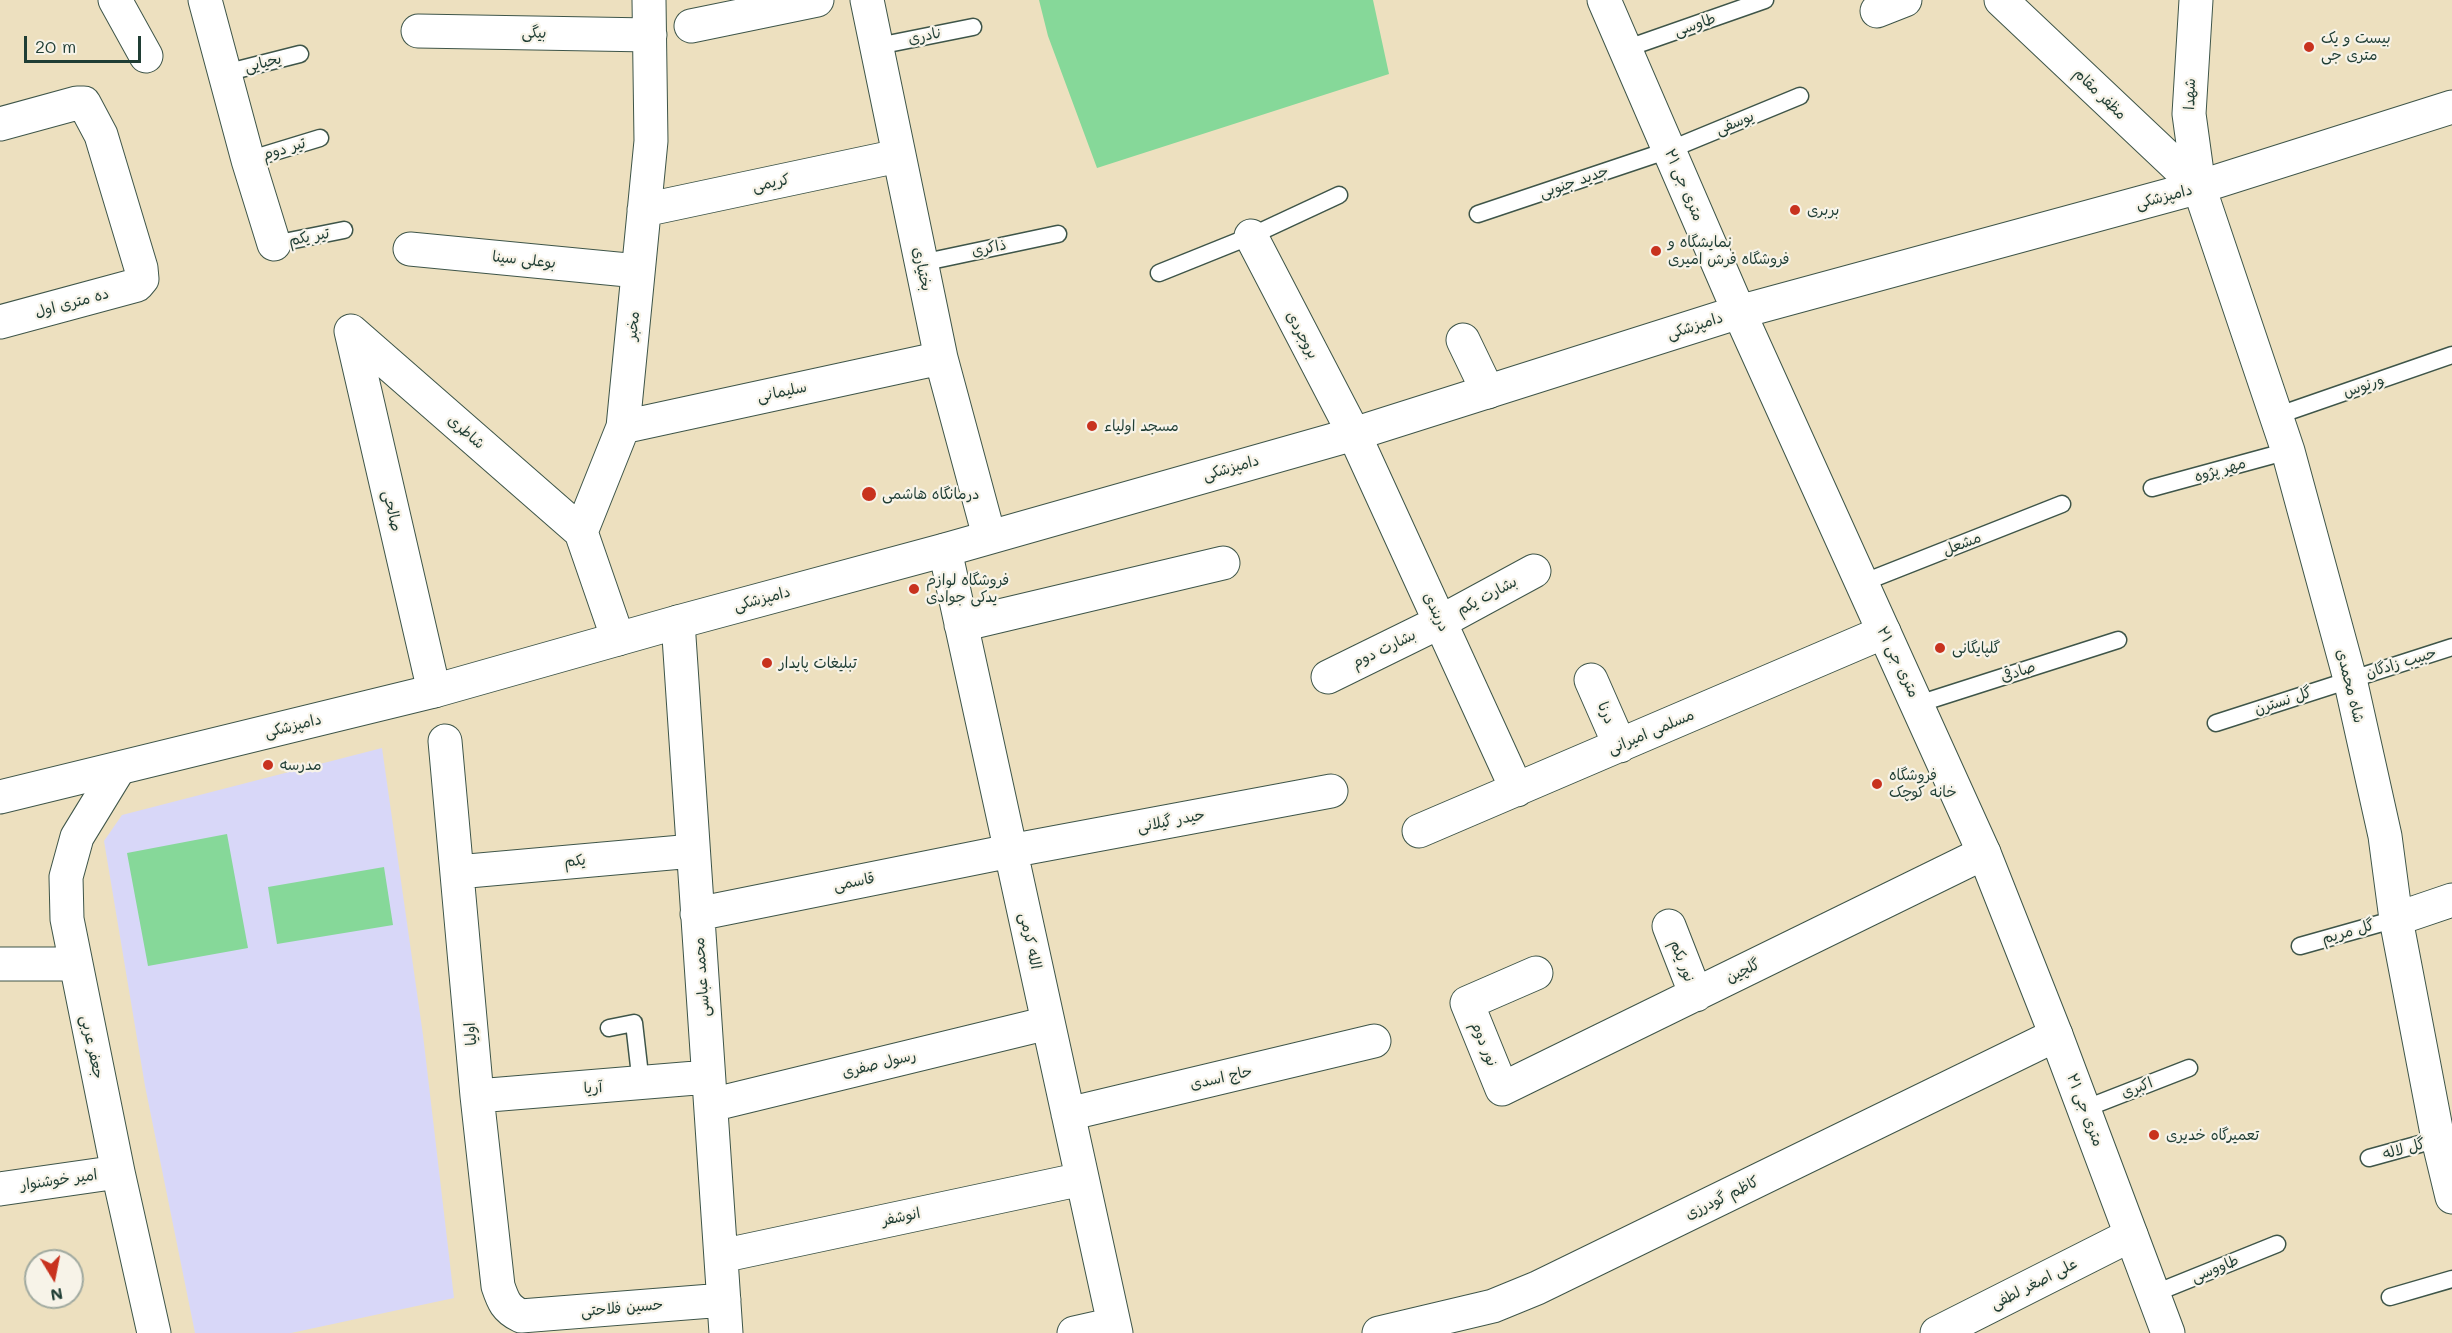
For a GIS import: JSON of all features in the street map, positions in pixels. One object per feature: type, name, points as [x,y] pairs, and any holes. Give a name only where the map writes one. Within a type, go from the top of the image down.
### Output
[{"type":"street","points":[[115,0],[146,56]]},
{"type":"street","points":[[204,0],[248,160],[274,244]]},
{"type":"street","name":"مخبر","points":[[581,532],[623,427],[651,141],[649,0]]},
{"type":"street","points":[[691,26],[817,0]]},
{"type":"street","name":"بختیاری","points":[[867,0],[941,358],[989,536]]},
{"type":"street","name":"۲۱ متری جی","points":[[1604,0],[1739,312],[1984,853],[2056,1035],[2168,1333]]},
{"type":"street","name":"مظفر مقام","points":[[2001,0],[2199,188]]},
{"type":"street","name":"شهدا","points":[[2196,0],[2189,114],[2199,188]]},
{"type":"street","name":"بیگی","points":[[418,31],[650,35]]},
{"type":"street","name":"ده متری اول","points":[[0,124],[84,103],[101,135],[141,268],[142,279],[137,285],[0,322]]},
{"type":"street","name":"دامپزشکی","points":[[0,797],[434,691],[945,550],[1354,434],[1739,312],[2199,188],[2452,107]]},
{"type":"street","name":"کریمی","points":[[644,210],[898,156]]},
{"type":"street","name":"شاه محمدی","points":[[2199,188],[2288,451],[2349,679],[2385,836],[2396,919],[2438,1139],[2452,1197]]},
{"type":"street","name":"بروجردی","points":[[1251,236],[1354,434]]},
{"type":"street","name":"بوعلی سینا","points":[[410,249],[638,272]]},
{"type":"street","name":"شاطری","points":[[351,331],[581,532]]},
{"type":"street","name":"صالحی","points":[[351,331],[434,691]]},
{"type":"street","points":[[1462,340],[1488,392]]},
{"type":"street","name":"سلیمانی","points":[[623,427],[941,358]]},
{"type":"street","name":"دربندی","points":[[1354,434],[1517,790]]},
{"type":"street","points":[[581,532],[618,639]]},
{"type":"street","name":"الله کرمی","points":[[945,550],[1115,1329]]},
{"type":"street","points":[[961,625],[1223,562]]},
{"type":"street","name":"بشارت یکم","points":[[1440,622],[1534,571]]},
{"type":"street","name":"محمد عباسی","points":[[678,622],[726,1333]]},
{"type":"street","name":"بشارت دوم","points":[[1328,676],[1440,622]]},
{"type":"street","name":"مسلمی امیرانی","points":[[1419,831],[1884,632]]},
{"type":"street","name":"درنا","points":[[1591,680],[1620,746]]},
{"type":"street","name":"اولیا","points":[[445,741],[477,1096],[498,1286],[502,1300],[510,1311],[521,1316]]},
{"type":"street","name":"جعفر عربی","points":[[117,770],[77,837],[66,877],[67,919],[74,964],[154,1333]]},
{"type":"street","name":"حیدر گیلانی","points":[[1011,851],[1331,791]]},
{"type":"street","name":"یکم","points":[[456,872],[693,851]]},
{"type":"street","name":"قاسمی","points":[[697,914],[1011,851]]},
{"type":"street","name":"گلچین","points":[[1502,1089],[1984,853]]},
{"type":"street","points":[[2396,919],[2452,900]]},
{"type":"street","name":"نور یکم","points":[[1669,926],[1696,995]]},
{"type":"street","points":[[0,963],[74,964]]},
{"type":"street","name":"نور دوم","points":[[1502,1089],[1467,1003],[1536,974]]},
{"type":"street","name":"رسول صفری","points":[[710,1091],[1048,1023]]},
{"type":"street","name":"کاظم گودرزی","points":[[1378,1333],[1493,1306],[1537,1288],[2056,1035]]},
{"type":"street","name":"حاج اسدی","points":[[1068,1114],[1374,1041]]},
{"type":"street","name":"آریا","points":[[477,1096],[641,1084],[710,1091]]},
{"type":"street","name":"امیر خوشنوار","points":[[0,1189],[118,1172]]},
{"type":"street","name":"انوشفر","points":[[720,1256],[1082,1179]]},
{"type":"street","name":"علی‌ اصغر لطفی","points":[[1937,1333],[2131,1235]]},
{"type":"street","name":"حسین فلاحتی","points":[[521,1316],[724,1300]]},
{"type":"street","points":[[1074,1333],[1115,1329]]},
{"type":"lane","name":"طاوسی","points":[[1625,49],[1765,0]]},
{"type":"lane","name":"نادری","points":[[878,46],[973,27]]},
{"type":"lane","name":"یحیایی","points":[[225,73],[300,54]]},
{"type":"lane","name":"یوسفی","points":[[1669,150],[1800,96]]},
{"type":"lane","name":"تیر دوم","points":[[248,160],[320,138]]},
{"type":"lane","name":"جدید جنوبی","points":[[1478,214],[1669,150]]},
{"type":"lane","points":[[1159,273],[1251,236],[1339,195]]},
{"type":"lane","name":"تیر یکم","points":[[274,244],[345,230]]},
{"type":"lane","name":"ذاکری","points":[[921,262],[1058,234]]},
{"type":"lane","name":"ورنوس","points":[[2276,416],[2452,355]]},
{"type":"lane","name":"مهر پژوه","points":[[2152,488],[2288,451]]},
{"type":"lane","name":"مشعل","points":[[1862,583],[2062,504]]},
{"type":"lane","name":"صادقی","points":[[1918,704],[2118,640]]},
{"type":"lane","name":"حبیب زادگان","points":[[2349,679],[2452,647]]},
{"type":"lane","name":"گل نسترن","points":[[2216,723],[2349,679]]},
{"type":"lane","name":"گل مریم","points":[[2300,946],[2396,919]]},
{"type":"lane","points":[[609,1028],[634,1023],[641,1084]]},
{"type":"lane","name":"اکبری","points":[[2084,1109],[2189,1068]]},
{"type":"lane","name":"گل لاله","points":[[2369,1158],[2438,1139]]},
{"type":"lane","name":"طاووسی","points":[[2154,1294],[2277,1244]]},
{"type":"lane","points":[[2390,1297],[2452,1279]]},
{"type":"shaded area","points":[[382,748],[423,1035],[454,1298],[291,1333],[195,1333],[145,1086],[104,841],[122,815]]},
{"type":"green space","points":[[1039,0],[1373,0],[1389,74],[1097,168],[1048,36]]},
{"type":"green space","points":[[227,834],[248,948],[148,966],[127,853]]},
{"type":"green space","points":[[384,867],[393,925],[277,944],[268,887]]},
{"type":"place","name":"بیست و یک متری جی","points":[[2309,47]]},
{"type":"place","name":"بربری","points":[[1795,210]]},
{"type":"place","name":"نمایشگاه و فروشگاه فرش امیری","points":[[1656,251]]},
{"type":"place","name":"مسجد اولیاء","points":[[1092,426]]},
{"type":"place","name":"درمانگاه هاشمی","points":[[869,494]]},
{"type":"place","name":"فروشگاه لوازم یدکی جوادی","points":[[914,589]]},
{"type":"place","name":"گلپایگانی","points":[[1940,648]]},
{"type":"place","name":"تبلیغات پایدار","points":[[767,663]]},
{"type":"place","name":"مدرسه","points":[[268,765]]},
{"type":"place","name":"فروشگاه خانه کوچک","points":[[1877,784]]},
{"type":"place","name":"تعمیرگاه خدیری","points":[[2154,1135]]}]
